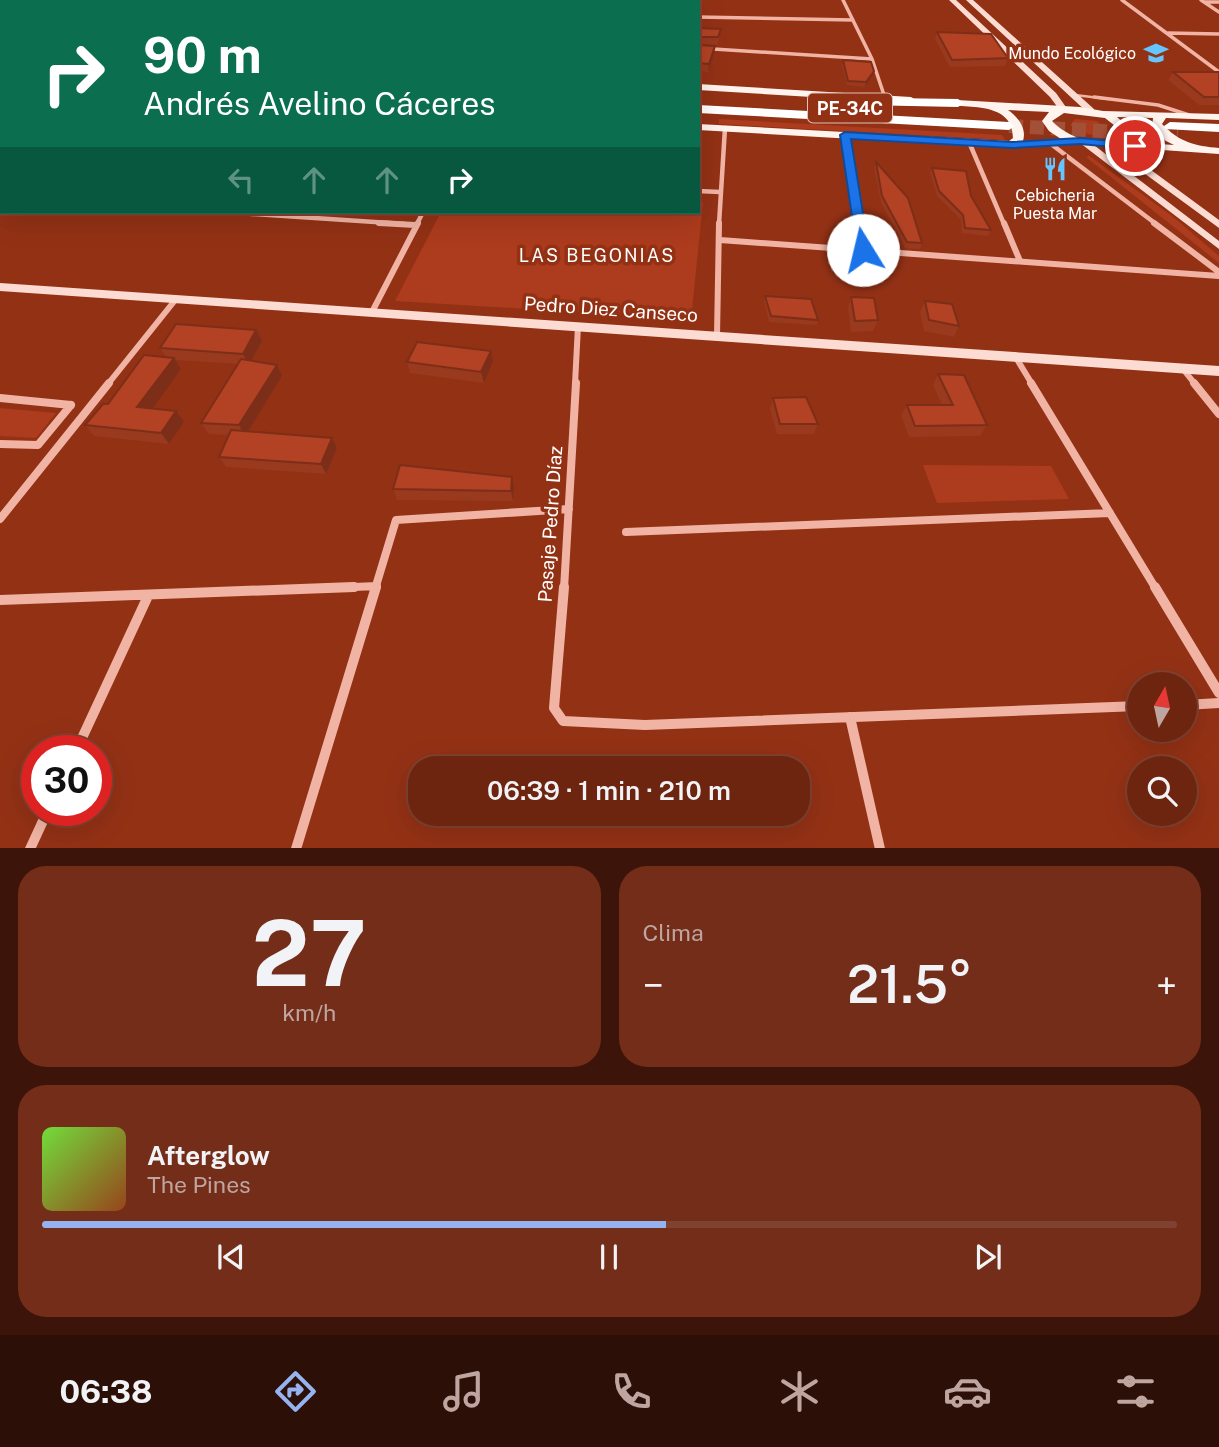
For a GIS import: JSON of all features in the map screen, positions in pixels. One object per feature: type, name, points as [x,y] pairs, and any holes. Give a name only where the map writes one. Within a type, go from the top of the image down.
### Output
[{"type":"highway","points":[[700,95],[819,101],[957,103]]},
{"type":"highway","name":"PE-34C","points":[[700,101],[1004,123]]},
{"type":"highway","name":"PE-34C","points":[[700,108],[1004,123]]},
{"type":"highway","points":[[700,116],[842,129],[977,130],[1004,123]]},
{"type":"highway","points":[[1171,125],[1219,128]]},
{"type":"highway","points":[[1171,125],[1219,137]]},
{"type":"main road","points":[[952,0],[1053,94],[1063,110]]},
{"type":"main road","points":[[969,0],[1092,112],[1118,121],[1130,132],[1123,142],[1112,144]]},
{"type":"main road","points":[[700,87],[1092,112],[1171,125],[1192,116],[1219,117]]},
{"type":"main road","points":[[988,106],[1006,111],[1012,117],[1020,136],[1012,145]]},
{"type":"main road","points":[[1063,110],[1049,116],[1047,121],[1050,126],[1081,141],[1219,246]]},
{"type":"main road","points":[[1171,125],[1158,119],[1156,125],[1184,145],[1201,150]]},
{"type":"main road","points":[[700,127],[842,129],[1012,145],[1081,141],[1219,151]]},
{"type":"main road","points":[[1112,144],[1219,225]]},
{"type":"main road","name":"Pedro Diez Canseco","points":[[0,287],[1219,371]]},
{"type":"street","points":[[843,0],[872,59],[885,98]]},
{"type":"street","points":[[1122,0],[1219,72]]},
{"type":"street","points":[[1202,1],[1219,2]]},
{"type":"street","points":[[1202,1],[1219,12]]},
{"type":"street","points":[[700,17],[853,20]]},
{"type":"street","points":[[1168,33],[1219,34]]},
{"type":"street","points":[[700,48],[872,59]]},
{"type":"street","points":[[717,336],[720,192],[725,128]]},
{"type":"street","points":[[842,129],[863,250]]},
{"type":"street","points":[[969,142],[1020,261]]},
{"type":"street","points":[[1051,144],[1219,274]]},
{"type":"street","points":[[700,191],[720,192]]},
{"type":"street","points":[[284,214],[415,225]]},
{"type":"street","points":[[372,312],[422,214]]},
{"type":"street","points":[[720,240],[1219,274]]},
{"type":"street","points":[[0,519],[176,299]]},
{"type":"street","name":"Pasaje Pedro Díaz","points":[[579,326],[554,708],[563,721],[582,724],[850,718]]},
{"type":"street","points":[[1015,356],[1219,693]]},
{"type":"street","points":[[1183,369],[1219,414]]},
{"type":"street","points":[[0,398],[71,405],[38,445],[0,444]]},
{"type":"street","points":[[296,848],[394,522],[398,518],[569,509]]},
{"type":"street","points":[[626,532],[1110,513]]},
{"type":"street","points":[[0,600],[377,586]]},
{"type":"street","points":[[83,735],[148,596]]},
{"type":"street","points":[[1197,704],[1219,703]]},
{"type":"street","points":[[880,848],[850,718],[1127,706]]},
{"type":"street","points":[[30,848],[41,826]]},
{"type":"lane","points":[[1072,94],[1158,106],[1192,116]]},
{"type":"shaded area","points":[[719,119],[1002,135],[1005,140],[719,124]]},
{"type":"shaded area","points":[[1075,119],[1097,121],[1109,131],[1100,135],[1084,133],[1070,125]]},
{"type":"shaded area","points":[[1088,155],[1172,216],[1219,256],[1219,263],[1087,158]]},
{"type":"shaded area","points":[[700,202],[703,203],[691,319],[395,301],[440,214],[700,214]]},
{"type":"shaded area","points":[[0,408],[56,413],[36,438],[0,436]]},
{"type":"shaded area","points":[[923,465],[1051,466],[1069,499],[937,503]]},
{"type":"building","points":[[700,28],[721,29],[718,37],[700,37]]},
{"type":"building","points":[[937,32],[991,34],[1008,58],[952,60]]},
{"type":"building","points":[[700,45],[715,46],[709,64],[700,63]]},
{"type":"building","points":[[843,60],[871,62],[874,71],[866,82],[848,81]]},
{"type":"building","points":[[1173,72],[1219,72],[1219,97],[1204,97]]},
{"type":"building","points":[[876,162],[908,198],[922,243],[907,242],[882,196]]},
{"type":"building","points":[[932,168],[966,171],[971,196],[991,230],[965,228],[963,215],[939,191]]},
{"type":"building","points":[[765,296],[811,299],[818,320],[771,316]]},
{"type":"building","points":[[851,297],[874,298],[878,320],[855,321]]},
{"type":"building","points":[[925,301],[952,304],[959,326],[929,320]]},
{"type":"building","points":[[176,324],[256,330],[243,354],[160,348]]},
{"type":"building","points":[[417,342],[491,351],[481,372],[407,362]]},
{"type":"building","points":[[144,355],[174,358],[137,407],[176,411],[161,433],[85,425],[103,404],[108,404]]},
{"type":"building","points":[[241,359],[277,365],[239,425],[201,423]]},
{"type":"building","points":[[938,374],[964,375],[987,425],[915,426],[907,405],[953,405]]},
{"type":"building","points":[[806,397],[818,424],[780,424],[773,398]]},
{"type":"building","points":[[231,430],[332,438],[321,464],[219,457]]},
{"type":"building","points":[[400,465],[512,477],[511,491],[393,489]]},
{"type":"tunnel","points":[[1009,126],[1178,135]]},
{"type":"place","name":"Mundo Ecológico","points":[[1156,53]]},
{"type":"place","name":"Cebicheria Puesta Mar","points":[[1055,169]]},
{"type":"district","name":"LAS BEGONIAS","points":[[597,255]]},
{"type":"route","points":[[863,250],[845,135],[1012,145],[1080,141],[1135,146]]}]
